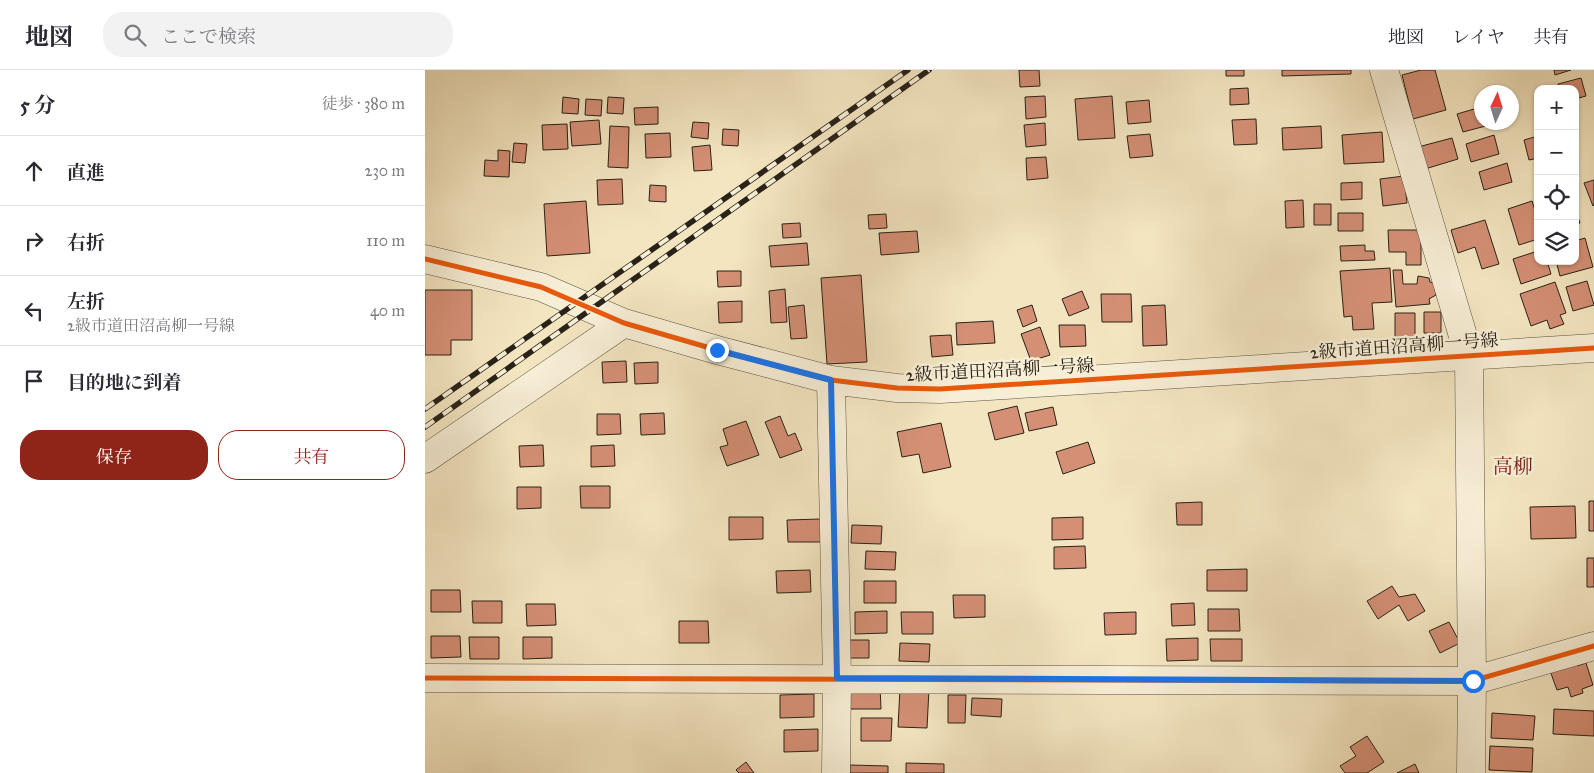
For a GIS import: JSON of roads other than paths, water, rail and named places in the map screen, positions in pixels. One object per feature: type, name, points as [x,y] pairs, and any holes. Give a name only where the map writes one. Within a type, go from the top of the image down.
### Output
[{"type":"street","points":[[1384,70],[1469,356],[1473,681],[1471,773]]},
{"type":"street","name":"2級市道田沼高柳一号線","points":[[425,259],[541,287],[624,323],[717,350],[831,380],[897,388],[940,389],[1594,348]]},
{"type":"street","points":[[425,458],[624,323]]},
{"type":"street","points":[[831,380],[837,678],[835,773]]},
{"type":"street","points":[[425,678],[1473,681],[1594,646]]},
{"type":"railway","points":[[425,409],[908,70]]},
{"type":"railway","points":[[425,427],[929,70]]},
{"type":"district","name":"高柳","points":[[1513,466]]}]
